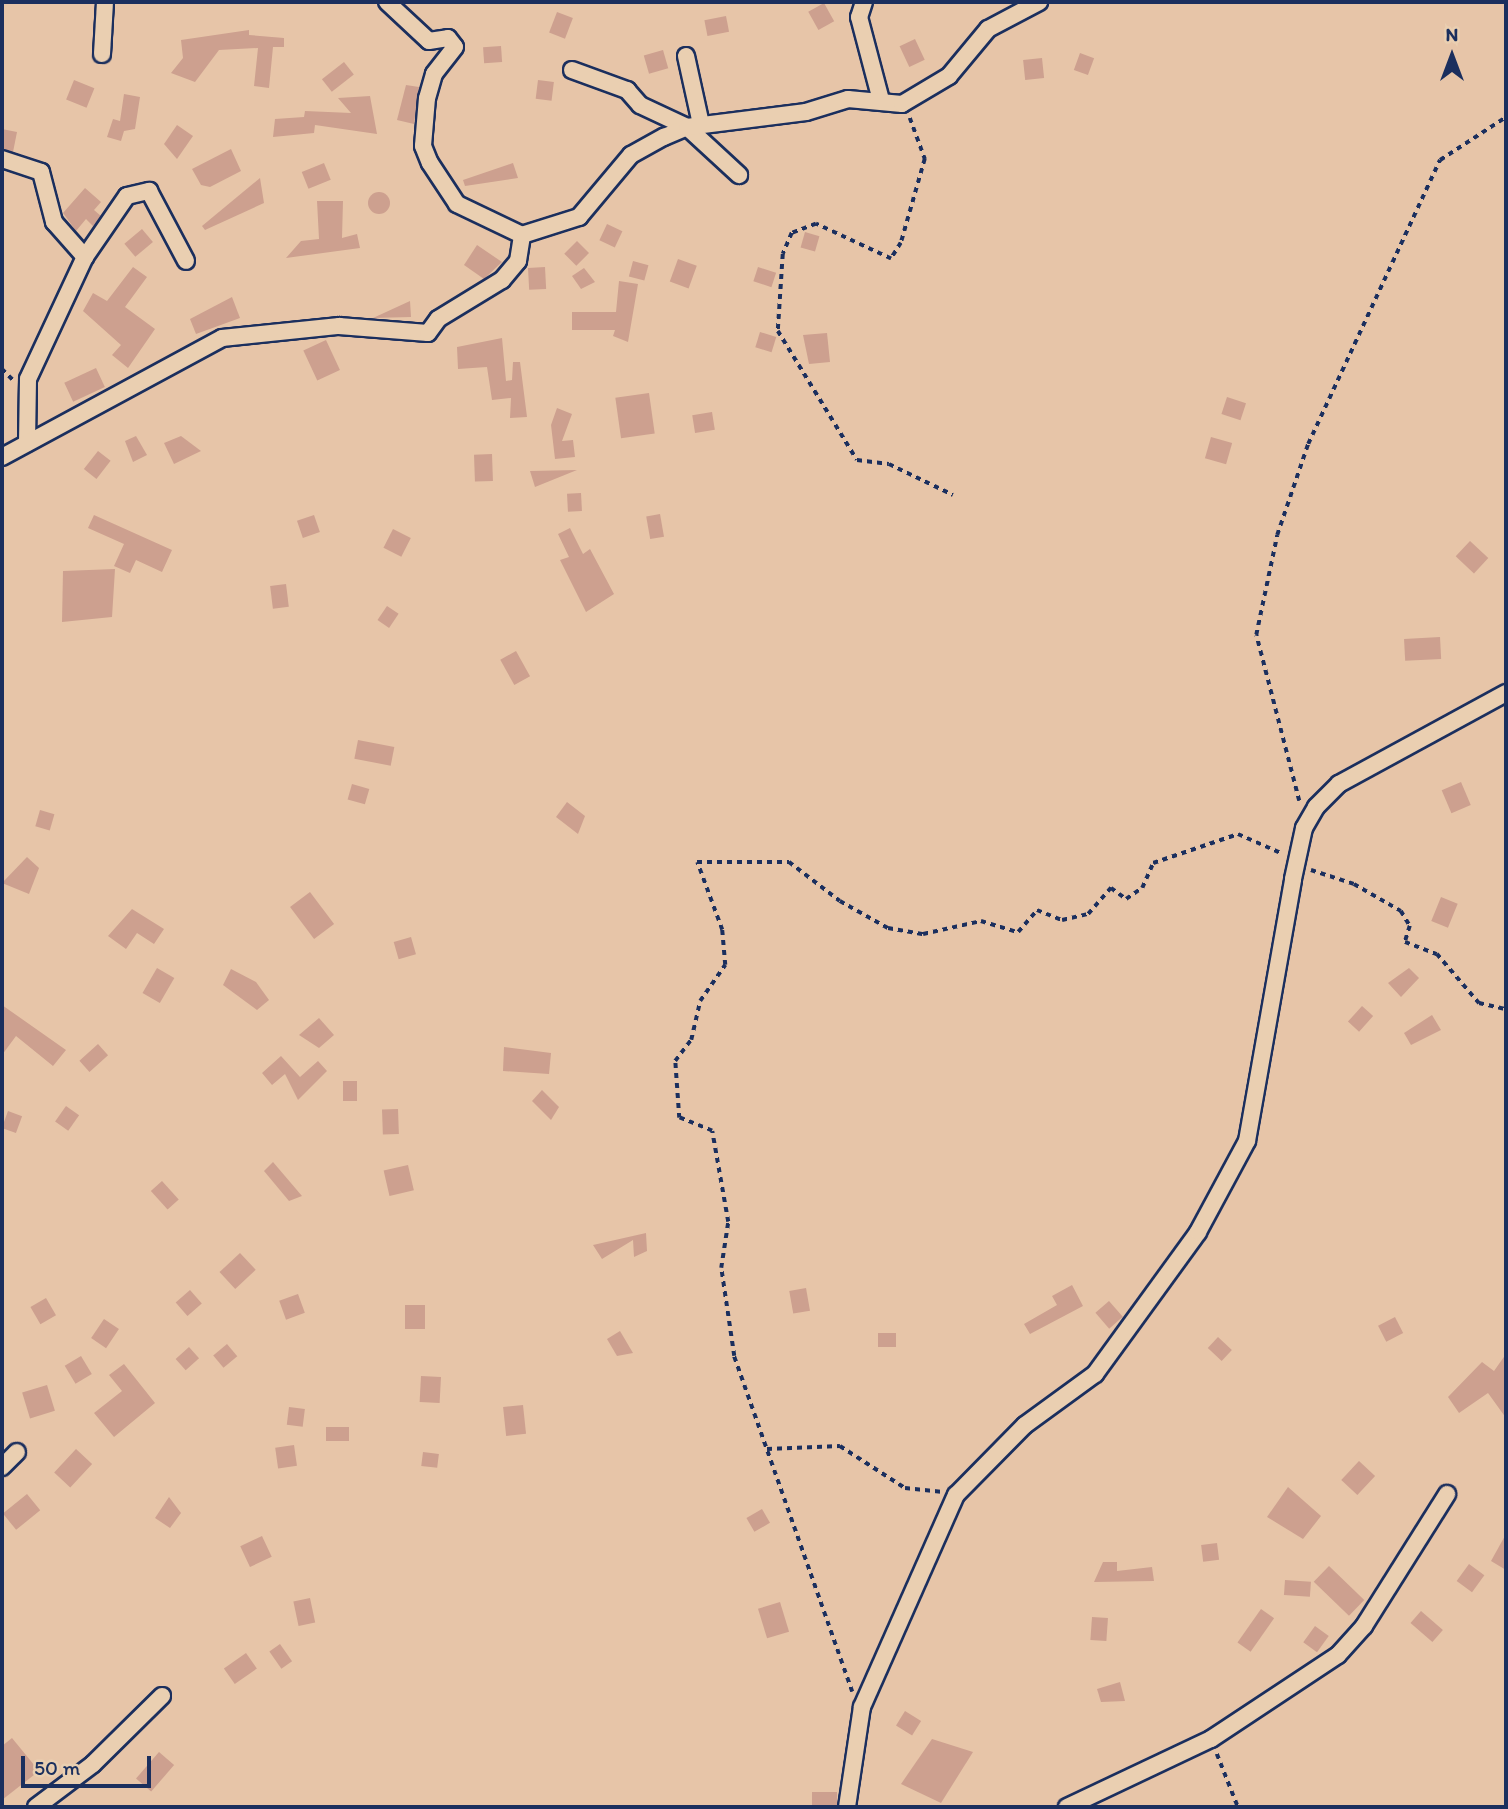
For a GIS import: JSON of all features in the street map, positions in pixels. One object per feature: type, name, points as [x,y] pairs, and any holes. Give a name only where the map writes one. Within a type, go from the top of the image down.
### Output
[{"type":"street","points":[[102,54],[106,2]]},
{"type":"street","points":[[387,2],[429,41],[448,38],[455,47],[434,74],[427,98],[423,146],[430,163],[457,204],[522,235],[579,217],[631,155],[694,125],[881,100],[902,104],[949,76],[988,29],[1039,2]]},
{"type":"street","points":[[864,2],[859,17],[881,100]]},
{"type":"street","points":[[685,56],[694,125]]},
{"type":"street","points":[[572,70],[626,90],[640,105],[694,125],[739,175]]},
{"type":"street","points":[[2,159],[41,172],[54,222],[85,257]]},
{"type":"street","points":[[27,443],[28,379],[85,257],[127,196],[149,191],[186,261]]},
{"type":"street","points":[[2,457],[222,338],[339,326],[400,327],[419,337],[502,280],[518,261],[522,235]]},
{"type":"street","points":[[847,1807],[859,1720],[956,1494],[1025,1425],[1095,1374],[1227,1183],[1258,1101],[1304,828],[1339,784],[1506,693]]},
{"type":"street","points":[[2,1466],[17,1452]]},
{"type":"street","points":[[1067,1807],[1211,1739],[1352,1641],[1447,1494]]},
{"type":"street","points":[[36,1807],[93,1764],[162,1696]]},
{"type":"path","points":[[902,104],[925,159],[901,243],[891,259],[816,224],[792,233],[783,254],[778,331],[857,460],[889,464],[953,495]]},
{"type":"path","points":[[1304,828],[1256,635],[1277,535],[1308,444],[1440,160],[1506,117]]},
{"type":"path","points":[[859,1720],[845,1661],[815,1598],[727,1318],[720,1268],[728,1222],[712,1132],[679,1118],[675,1061],[691,1040],[700,1001],[725,965],[722,930],[697,862],[789,862],[840,901],[888,928],[923,934],[981,921],[1018,932],[1037,910],[1062,920],[1088,914],[1111,888],[1126,899],[1142,888],[1153,863],[1238,834],[1297,864],[1354,884],[1401,911],[1410,926],[1405,942],[1437,954],[1479,1003],[1506,1009]]},
{"type":"path","points":[[767,1449],[840,1446],[905,1488],[956,1494]]},
{"type":"path","points":[[1211,1739],[1238,1807]]},
{"type":"building","points":[[824,3],[834,21],[818,30],[808,12]]},
{"type":"building","points":[[557,12],[573,18],[565,39],[549,33]]},
{"type":"building","points":[[726,16],[729,32],[707,36],[704,20]]},
{"type":"building","points":[[249,30],[249,35],[284,38],[284,47],[273,47],[269,88],[254,86],[258,48],[219,50],[195,82],[171,73],[183,58],[181,40]]},
{"type":"building","points":[[915,39],[925,60],[909,67],[900,46]]},
{"type":"building","points":[[501,46],[502,62],[484,63],[483,47]]},
{"type":"building","points":[[663,50],[668,68],[649,74],[644,56]]},
{"type":"building","points":[[1080,53],[1094,58],[1088,75],[1074,70]]},
{"type":"building","points":[[1042,58],[1044,78],[1025,80],[1023,60]]},
{"type":"building","points":[[344,62],[354,75],[332,92],[322,79]]},
{"type":"building","points":[[74,80],[94,88],[87,108],[66,99]]},
{"type":"building","points":[[538,80],[554,82],[552,101],[536,99]]},
{"type":"building","points":[[406,85],[419,87],[414,124],[397,120]]},
{"type":"building","points":[[124,94],[140,97],[135,129],[124,131],[121,141],[107,137],[113,119],[120,121]]},
{"type":"building","points":[[370,96],[377,134],[315,125],[314,133],[273,137],[275,119],[304,117],[305,111],[351,113],[338,98]]},
{"type":"building","points":[[177,125],[193,136],[177,159],[164,144]]},
{"type":"building","points":[[2,129],[17,132],[13,152],[2,149]]},
{"type":"building","points":[[231,149],[241,171],[210,187],[201,185],[192,169]]},
{"type":"building","points":[[324,163],[331,180],[308,189],[302,172]]},
{"type":"building","points":[[513,163],[518,178],[465,186],[463,180]]},
{"type":"building","points":[[260,178],[264,203],[205,230],[202,226]]},
{"type":"building","points":[[85,188],[101,202],[94,210],[101,216],[93,226],[86,219],[76,231],[63,213]]},
{"type":"building","points":[[379,192],[387,195],[390,203],[387,211],[379,214],[371,211],[368,203],[371,195]]},
{"type":"building","points":[[317,201],[343,201],[342,238],[357,234],[360,248],[286,258],[301,241],[319,239]]},
{"type":"building","points":[[607,224],[622,231],[615,247],[599,240]]},
{"type":"building","points":[[142,229],[153,242],[135,257],[124,244]]},
{"type":"building","points":[[805,232],[819,236],[815,252],[801,247]]},
{"type":"building","points":[[577,241],[589,253],[576,266],[564,254]]},
{"type":"building","points":[[477,245],[502,262],[484,279],[464,265]]},
{"type":"building","points":[[678,259],[697,266],[689,288],[670,282]]},
{"type":"building","points":[[633,261],[648,265],[644,281],[629,276]]},
{"type":"building","points":[[133,267],[147,277],[125,307],[155,329],[128,368],[112,355],[121,345],[83,311],[93,293],[107,301]]},
{"type":"building","points":[[545,267],[546,289],[529,290],[528,268]]},
{"type":"building","points":[[758,267],[776,273],[771,287],[753,281]]},
{"type":"building","points":[[584,268],[595,282],[581,289],[572,276]]},
{"type":"building","points":[[619,281],[638,284],[628,342],[613,336],[615,330],[572,330],[572,312],[616,312]]},
{"type":"building","points":[[232,297],[240,318],[196,334],[190,319]]},
{"type":"building","points":[[410,301],[411,317],[373,318]]},
{"type":"building","points":[[760,332],[776,337],[772,352],[755,347]]},
{"type":"building","points":[[827,333],[830,362],[809,364],[803,335]]},
{"type":"building","points":[[502,338],[506,381],[512,380],[513,362],[520,362],[527,417],[510,418],[511,398],[492,400],[487,367],[458,369],[457,347]]},
{"type":"building","points":[[326,340],[340,370],[317,380],[303,351]]},
{"type":"building","points":[[96,368],[105,387],[73,402],[64,383]]},
{"type":"building","points":[[649,393],[655,434],[621,438],[615,398]]},
{"type":"building","points":[[1227,397],[1246,403],[1240,420],[1221,414]]},
{"type":"building","points":[[557,408],[572,414],[562,441],[573,440],[575,457],[555,459],[551,425]]},
{"type":"building","points":[[712,412],[715,430],[695,433],[692,415]]},
{"type":"building","points":[[136,436],[147,455],[133,462],[125,441]]},
{"type":"building","points":[[181,436],[201,451],[174,464],[164,443]]},
{"type":"building","points":[[1211,437],[1232,443],[1226,464],[1205,458]]},
{"type":"building","points":[[98,451],[111,461],[96,479],[84,469]]},
{"type":"building","points":[[492,454],[493,481],[475,482],[474,455]]},
{"type":"building","points":[[577,470],[535,487],[530,471]]},
{"type":"building","points":[[581,493],[582,511],[568,512],[567,494]]},
{"type":"building","points":[[660,514],[664,537],[650,539],[646,516]]},
{"type":"building","points":[[94,515],[172,550],[162,572],[136,560],[130,573],[114,566],[124,544],[88,528]]},
{"type":"building","points":[[314,515],[320,532],[303,538],[297,521]]},
{"type":"building","points":[[570,528],[583,554],[590,549],[614,594],[586,612],[560,560],[569,557],[558,534]]},
{"type":"building","points":[[393,529],[411,538],[401,557],[383,548]]},
{"type":"building","points":[[1470,541],[1488,558],[1474,573],[1456,556]]},
{"type":"building","points":[[115,569],[112,617],[62,622],[63,571]]},
{"type":"building","points":[[286,584],[289,607],[273,609],[270,586]]},
{"type":"building","points":[[387,606],[399,614],[389,628],[377,620]]},
{"type":"building","points":[[1440,637],[1441,659],[1405,661],[1404,639]]},
{"type":"building","points":[[516,651],[530,676],[514,685],[500,660]]},
{"type":"building","points":[[358,740],[394,747],[391,766],[354,759]]},
{"type":"building","points":[[1461,782],[1471,805],[1451,813],[1442,790]]},
{"type":"building","points":[[352,784],[369,789],[365,804],[348,799]]},
{"type":"building","points":[[567,802],[585,816],[578,834],[556,817]]},
{"type":"building","points":[[40,810],[54,814],[50,830],[35,826]]},
{"type":"building","points":[[27,857],[39,868],[29,894],[2,883]]},
{"type":"building","points":[[310,892],[334,924],[314,939],[290,907]]},
{"type":"building","points":[[1441,897],[1458,904],[1448,928],[1431,921]]},
{"type":"building","points":[[132,909],[164,929],[154,944],[137,933],[126,949],[108,936]]},
{"type":"building","points":[[411,937],[416,954],[399,959],[394,942]]},
{"type":"building","points":[[157,968],[174,978],[160,1003],[142,993]]},
{"type":"building","points":[[1409,968],[1419,978],[1401,997],[1388,983]]},
{"type":"building","points":[[231,969],[256,982],[269,1000],[257,1010],[223,985]]},
{"type":"building","points":[[2,1005],[66,1050],[53,1066],[16,1036],[2,1055]]},
{"type":"building","points":[[1362,1006],[1373,1016],[1359,1032],[1348,1022]]},
{"type":"building","points":[[1432,1015],[1441,1030],[1411,1045],[1404,1033]]},
{"type":"building","points":[[319,1018],[334,1035],[319,1048],[299,1035]]},
{"type":"building","points":[[98,1044],[108,1055],[89,1072],[79,1061]]},
{"type":"building","points":[[504,1047],[551,1053],[549,1074],[503,1071]]},
{"type":"building","points":[[281,1056],[300,1077],[318,1061],[327,1071],[298,1100],[285,1074],[272,1085],[262,1073]]},
{"type":"building","points":[[343,1081],[357,1081],[357,1101],[343,1101]]},
{"type":"building","points":[[542,1090],[559,1107],[551,1120],[532,1101]]},
{"type":"building","points":[[66,1106],[79,1115],[68,1131],[55,1122]]},
{"type":"building","points":[[398,1109],[399,1134],[383,1135],[382,1110]]},
{"type":"building","points":[[8,1111],[22,1116],[16,1133],[2,1128]]},
{"type":"building","points":[[273,1162],[302,1196],[289,1201],[264,1171]]},
{"type":"building","points":[[408,1165],[414,1190],[389,1196],[384,1171]]},
{"type":"building","points":[[162,1181],[179,1200],[168,1210],[151,1191]]},
{"type":"building","points":[[646,1233],[647,1251],[634,1257],[633,1240],[602,1259],[593,1245]]},
{"type":"building","points":[[240,1253],[256,1270],[235,1289],[220,1272]]},
{"type":"building","points":[[1072,1285],[1083,1306],[1030,1334],[1024,1324],[1057,1305],[1052,1296]]},
{"type":"building","points":[[806,1288],[810,1311],[793,1314],[789,1291]]},
{"type":"building","points":[[190,1290],[202,1304],[187,1316],[176,1302]]},
{"type":"building","points":[[298,1294],[305,1313],[286,1320],[279,1301]]},
{"type":"building","points":[[46,1298],[56,1315],[40,1324],[30,1307]]},
{"type":"building","points":[[1109,1301],[1123,1317],[1109,1329],[1095,1313]]},
{"type":"building","points":[[405,1305],[425,1305],[425,1329],[405,1329]]},
{"type":"building","points":[[1395,1317],[1403,1333],[1386,1342],[1378,1326]]},
{"type":"building","points":[[104,1319],[119,1329],[106,1348],[91,1338]]},
{"type":"building","points":[[620,1331],[633,1353],[617,1356],[607,1339]]},
{"type":"building","points":[[878,1333],[896,1333],[896,1347],[878,1347]]},
{"type":"building","points":[[1218,1337],[1232,1350],[1222,1361],[1208,1348]]},
{"type":"building","points":[[227,1344],[237,1356],[223,1368],[213,1356]]},
{"type":"building","points":[[189,1347],[199,1358],[186,1370],[176,1359]]},
{"type":"building","points":[[1506,1354],[1506,1418],[1488,1393],[1459,1413],[1448,1397],[1482,1362],[1494,1371]]},
{"type":"building","points":[[81,1356],[92,1374],[76,1384],[65,1366]]},
{"type":"building","points":[[124,1364],[155,1403],[114,1437],[94,1413],[122,1391],[109,1375]]},
{"type":"building","points":[[421,1376],[441,1377],[440,1403],[420,1402]]},
{"type":"building","points":[[47,1385],[55,1411],[30,1418],[22,1393]]},
{"type":"building","points":[[523,1405],[526,1434],[506,1436],[503,1407]]},
{"type":"building","points":[[289,1407],[305,1409],[303,1427],[287,1425]]},
{"type":"building","points":[[326,1427],[349,1427],[349,1441],[326,1441]]},
{"type":"building","points":[[294,1445],[297,1466],[278,1468],[275,1448]]},
{"type":"building","points":[[76,1449],[92,1464],[70,1487],[54,1472]]},
{"type":"building","points":[[423,1452],[439,1454],[437,1468],[421,1466]]},
{"type":"building","points":[[1359,1461],[1375,1476],[1357,1495],[1341,1480]]},
{"type":"building","points":[[1288,1487],[1321,1516],[1303,1539],[1267,1517]]},
{"type":"building","points":[[27,1494],[40,1510],[16,1530],[3,1514]]},
{"type":"building","points":[[169,1497],[181,1513],[170,1528],[155,1518]]},
{"type":"building","points":[[762,1509],[770,1523],[754,1532],[746,1518]]},
{"type":"building","points":[[1506,1534],[1506,1570],[1491,1561]]},
{"type":"building","points":[[262,1536],[272,1557],[250,1567],[240,1546]]},
{"type":"building","points":[[1217,1543],[1219,1560],[1203,1562],[1201,1545]]},
{"type":"building","points":[[1103,1562],[1117,1562],[1117,1571],[1152,1567],[1154,1581],[1094,1582]]},
{"type":"building","points":[[1469,1564],[1484,1575],[1472,1592],[1457,1581]]},
{"type":"building","points":[[1329,1566],[1364,1600],[1349,1616],[1314,1582]]},
{"type":"building","points":[[1285,1580],[1311,1582],[1310,1597],[1284,1595]]},
{"type":"building","points":[[310,1598],[315,1622],[299,1626],[293,1602]]},
{"type":"building","points":[[780,1602],[789,1632],[767,1638],[758,1609]]},
{"type":"building","points":[[1261,1609],[1274,1618],[1251,1652],[1237,1643]]},
{"type":"building","points":[[1421,1611],[1443,1630],[1432,1642],[1411,1623]]},
{"type":"building","points":[[1092,1617],[1108,1618],[1106,1641],[1090,1640]]},
{"type":"building","points":[[1315,1626],[1329,1636],[1317,1652],[1303,1642]]},
{"type":"building","points":[[280,1644],[292,1661],[281,1669],[269,1651]]},
{"type":"building","points":[[246,1653],[257,1669],[235,1684],[224,1668]]},
{"type":"building","points":[[1120,1682],[1125,1701],[1101,1702],[1097,1689]]},
{"type":"building","points":[[905,1711],[921,1721],[912,1735],[896,1725]]},
{"type":"building","points":[[12,1738],[39,1771],[2,1800],[2,1746]]},
{"type":"building","points":[[932,1739],[973,1752],[941,1803],[901,1784]]},
{"type":"building","points":[[159,1752],[174,1765],[151,1792],[136,1778]]},
{"type":"building","points":[[812,1792],[837,1792],[837,1807],[812,1807]]}]
